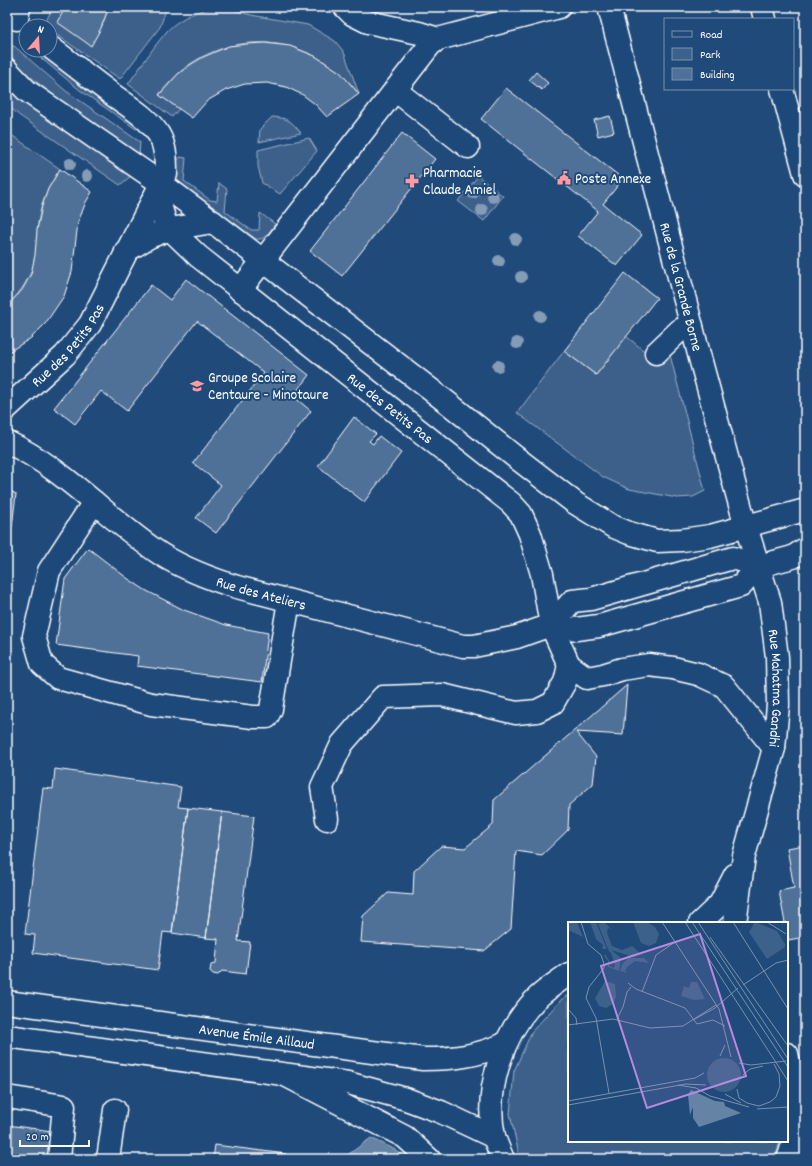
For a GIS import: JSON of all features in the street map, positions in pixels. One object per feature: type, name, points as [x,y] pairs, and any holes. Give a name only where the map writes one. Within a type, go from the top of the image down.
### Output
[{"type":"main road","points":[[345,7],[352,14],[368,22],[420,33],[438,39]]},
{"type":"main road","points":[[240,290],[430,45],[438,39],[559,7]]},
{"type":"main road","name":"Rue de la Grande Borne","points":[[609,7],[692,326],[746,527],[759,566]]},
{"type":"main road","points":[[762,7],[765,18]]},
{"type":"main road","points":[[58,53],[139,113],[156,132],[163,145],[166,159],[166,174],[159,189]]},
{"type":"main road","points":[[7,70],[27,91],[159,189],[213,222],[264,260],[569,498],[612,526],[629,533],[657,541],[682,540],[710,536],[805,510]]},
{"type":"main road","points":[[395,90],[468,147]]},
{"type":"main road","points":[[782,90],[805,174]]},
{"type":"main road","name":"Rue des Petits Pas","points":[[159,189],[166,224],[198,256],[511,503],[521,514],[530,534],[542,574],[551,625],[569,665]]},
{"type":"main road","name":"Rue des Petits Pas","points":[[7,408],[65,355],[90,324],[159,189]]},
{"type":"main road","points":[[126,251],[150,237],[170,229],[213,222]]},
{"type":"main road","points":[[656,353],[680,330],[692,326]]},
{"type":"main road","name":"Rue des Ateliers","points":[[7,442],[23,449],[45,463],[162,555],[209,578],[237,588],[463,646],[474,646],[517,637],[551,625]]},
{"type":"main road","points":[[94,502],[49,571],[34,636],[42,664],[58,678],[151,704],[267,718],[272,709],[289,601]]},
{"type":"main road","points":[[551,625],[572,601],[591,600],[732,558],[759,566],[793,557],[805,550]]},
{"type":"main road","points":[[551,625],[576,629],[599,626],[741,586],[759,566]]},
{"type":"main road","name":"Rue Mahatma Gandhi","points":[[735,922],[744,856],[774,748],[778,705],[777,658],[770,602],[759,566]]},
{"type":"main road","points":[[327,819],[322,787],[342,744],[383,697],[442,695],[516,713],[537,711],[553,703],[565,682],[569,665],[587,678],[622,669],[649,665],[698,674],[724,686],[774,748]]},
{"type":"main road","name":"Rue Mahatma Gandhi","points":[[701,922],[720,904],[744,856]]},
{"type":"main road","points":[[503,1159],[494,1137],[492,1111],[494,1087],[505,1044],[518,1020],[535,1000],[568,975]]},
{"type":"main road","name":"Avenue Émile Aillaud","points":[[7,1002],[423,1059],[466,1057],[484,1053],[505,1044]]},
{"type":"main road","points":[[7,1036],[348,1083],[406,1099],[441,1112],[494,1137]]},
{"type":"main road","points":[[788,1055],[805,1066]]},
{"type":"main road","points":[[788,1059],[795,1093],[795,1153]]},
{"type":"main road","points":[[284,1075],[405,1137],[429,1159]]},
{"type":"main road","points":[[7,1097],[64,1106],[59,1159]]},
{"type":"main road","points":[[108,1159],[115,1110]]},
{"type":"green space","points":[[53,7],[66,7],[101,28],[109,7],[167,7],[160,27],[120,79],[58,36],[58,18],[48,18]]},
{"type":"green space","points":[[223,7],[251,15],[308,25],[335,41],[344,52],[359,94],[342,76],[323,61],[303,51],[280,44],[258,43],[235,45],[212,52],[190,64],[159,94],[179,109],[172,117],[128,84],[172,26],[185,17],[200,11]]},
{"type":"green space","points":[[7,46],[14,46],[18,49],[18,58],[28,58],[66,91],[140,142],[139,155],[64,104],[24,71],[12,57]]},
{"type":"green space","points":[[41,58],[48,58],[141,126],[136,129],[81,91]]},
{"type":"green space","points":[[7,87],[30,106],[131,176],[120,185],[20,116],[7,105]]},
{"type":"green space","points":[[272,117],[286,119],[301,133],[259,142],[260,129]]},
{"type":"green space","points":[[7,132],[60,169],[42,204],[37,227],[36,254],[28,278],[7,306]]},
{"type":"green space","points":[[309,138],[317,151],[280,194],[262,183],[258,166],[258,150]]},
{"type":"green space","points":[[180,157],[186,158],[184,181],[210,200],[217,201],[219,183],[227,189],[225,211],[251,230],[259,230],[260,213],[275,224],[267,235],[256,239],[176,181],[177,161]]},
{"type":"green space","points":[[478,176],[503,196],[484,221],[458,201]]},
{"type":"green space","points":[[626,336],[659,363],[669,351],[705,491],[693,497],[677,498],[629,489],[603,477],[517,413],[564,351],[596,375]]},
{"type":"green space","points":[[568,996],[568,1142],[780,1142],[775,1159],[520,1159],[510,1114],[514,1071],[532,1031],[562,999]]},
{"type":"shaded area","points":[[371,1138],[392,1148],[409,1159],[342,1159]]},
{"type":"building","points":[[66,7],[109,7],[101,28],[91,46],[58,23]]},
{"type":"building","points":[[265,43],[290,46],[315,56],[340,72],[359,94],[327,117],[315,104],[303,95],[286,87],[267,83],[245,84],[226,90],[207,101],[192,118],[159,95],[178,74],[203,57],[229,46]]},
{"type":"building","points":[[536,72],[548,83],[542,90],[529,80]]},
{"type":"building","points":[[506,88],[623,179],[603,204],[642,235],[617,266],[578,236],[598,211],[481,119]]},
{"type":"building","points":[[610,116],[614,132],[598,136],[594,120]]},
{"type":"building","points":[[402,133],[435,159],[342,276],[310,251]]},
{"type":"building","points":[[60,169],[92,192],[86,202],[78,222],[72,272],[64,296],[45,324],[31,338],[7,353],[7,306],[22,290],[31,274],[42,206],[48,189]]},
{"type":"building","points":[[625,273],[657,298],[596,375],[564,351]]},
{"type":"building","points":[[186,279],[309,375],[293,396],[311,411],[216,533],[196,518],[221,485],[193,463],[264,373],[197,321],[127,411],[101,391],[75,424],[54,408],[151,285],[170,300]]},
{"type":"building","points":[[354,417],[376,434],[369,441],[373,444],[379,436],[401,453],[364,502],[318,466]]},
{"type":"building","points":[[7,489],[16,494],[12,527],[7,526]]},
{"type":"building","points":[[88,548],[145,590],[184,610],[226,625],[268,633],[262,682],[137,666],[138,656],[56,645],[65,579]]},
{"type":"building","points":[[627,685],[623,735],[576,732],[596,757],[593,784],[569,805],[568,830],[542,855],[516,851],[511,929],[484,951],[361,942],[363,916],[388,893],[413,895],[414,871],[441,846],[465,848],[493,825],[494,800]]},
{"type":"building","points":[[55,769],[181,787],[178,807],[188,808],[172,933],[163,932],[158,970],[33,953],[35,935],[25,934],[43,788],[53,789]]},
{"type":"building","points":[[805,791],[805,823],[799,792]]},
{"type":"building","points":[[188,808],[222,812],[206,938],[172,933]]},
{"type":"building","points":[[222,812],[254,816],[238,941],[250,942],[246,974],[222,971],[218,975],[213,974],[210,971],[211,965],[216,963],[218,939],[206,938]]},
{"type":"building","points":[[805,845],[805,937],[788,940],[788,922],[785,922],[779,891],[794,888],[787,848]]},
{"type":"building","points":[[7,1125],[52,1131],[48,1159],[7,1159]]},
{"type":"building","points":[[215,1145],[286,1154],[285,1159],[213,1159]]},
{"type":"place","name":"Poste Annexe","points":[[564,178]]},
{"type":"place","name":"Pharmacie Claude Amiel","points":[[412,181]]},
{"type":"place","name":"Groupe Scolaire Centaure - Minotaure","points":[[197,386]]}]
